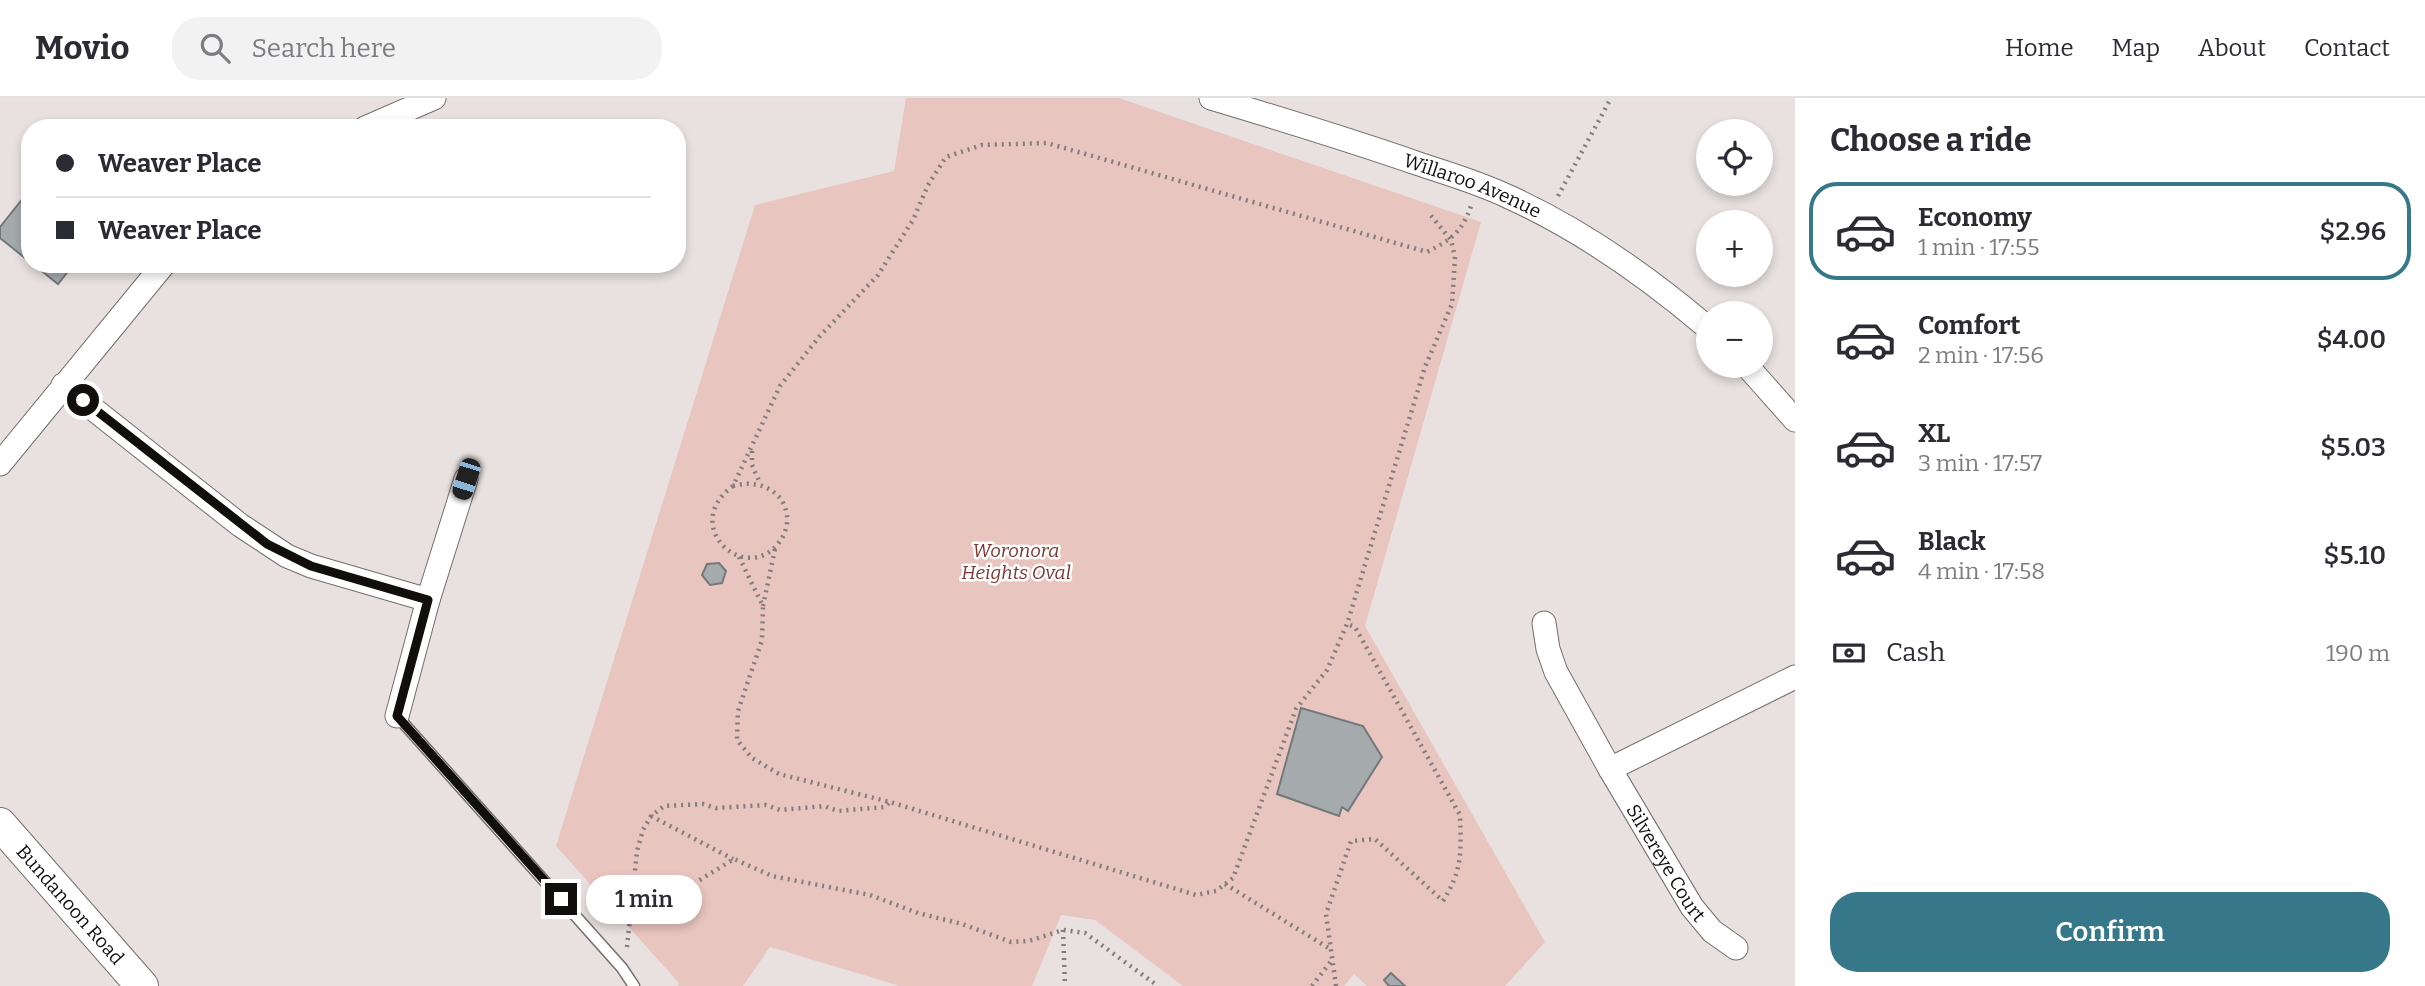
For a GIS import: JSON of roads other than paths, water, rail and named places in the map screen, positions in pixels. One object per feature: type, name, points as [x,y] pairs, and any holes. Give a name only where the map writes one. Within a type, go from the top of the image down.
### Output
[{"type":"street","points":[[386,119],[435,98]]},
{"type":"street","name":"Willaroo Avenue","points":[[1211,98],[1374,148],[1478,184],[1547,216],[1624,262],[1696,318]]},
{"type":"street","points":[[0,464],[156,273]]},
{"type":"street","points":[[1758,378],[1795,420]]},
{"type":"street","points":[[63,385],[267,544],[311,566],[428,600]]},
{"type":"street","points":[[397,716],[428,600],[466,479]]},
{"type":"street","name":"Silvereye Court","points":[[1544,623],[1548,649],[1556,672],[1610,769],[1692,907],[1712,931],[1736,948]]},
{"type":"street","points":[[1610,769],[1795,677]]},
{"type":"street","name":"Bundanoon Road","points":[[0,824],[142,986]]},
{"type":"lane","points":[[397,716],[622,968],[634,986]]},
{"type":"park label","name":"Woronora Heights Oval","points":[[1016,561]]}]
